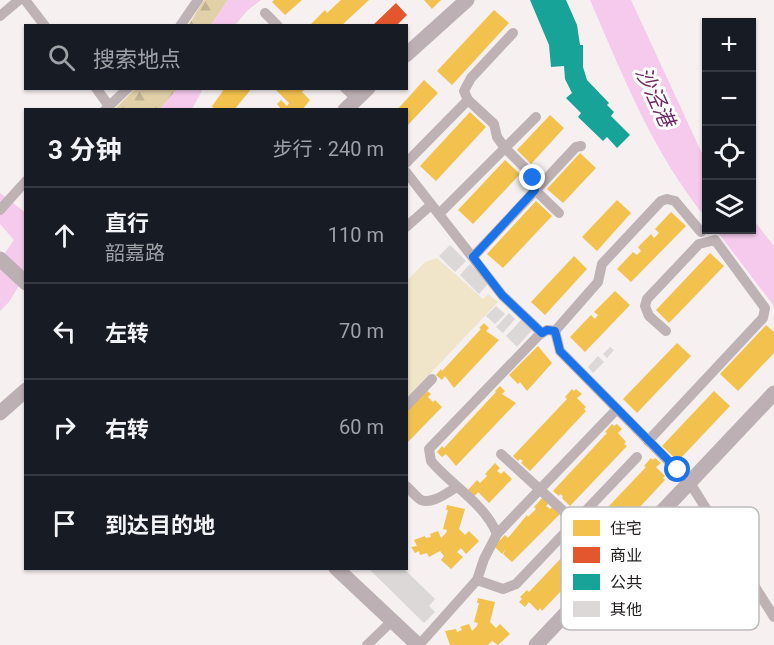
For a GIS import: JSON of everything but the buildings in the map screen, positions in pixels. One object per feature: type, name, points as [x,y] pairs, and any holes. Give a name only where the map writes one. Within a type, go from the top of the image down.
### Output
[{"type":"street","points":[[0,16],[19,0]]},
{"type":"street","points":[[25,0],[43,24]]},
{"type":"street","points":[[181,24],[198,0]]},
{"type":"street","points":[[408,53],[467,0]]},
{"type":"street","points":[[265,13],[276,24]]},
{"type":"street","points":[[513,33],[467,84],[464,91],[468,100],[494,124],[497,137],[505,148],[529,172],[535,190],[560,213]]},
{"type":"street","points":[[97,90],[107,108],[126,90]]},
{"type":"street","points":[[408,161],[468,100]]},
{"type":"street","points":[[408,225],[435,210],[505,148],[536,117]]},
{"type":"street","points":[[473,257],[576,147],[581,146]]},
{"type":"street","points":[[408,174],[419,185],[435,210],[502,295],[542,333]]},
{"type":"street","points":[[0,210],[24,183]]},
{"type":"street","points":[[555,331],[598,282],[602,264],[661,201],[667,199],[675,201],[701,232]]},
{"type":"street","points":[[648,441],[763,318],[765,308],[715,240],[699,244],[647,298],[645,306],[649,316],[666,331]]},
{"type":"street","points":[[0,259],[24,281]]},
{"type":"street","points":[[497,534],[492,522],[431,461],[429,449],[542,333],[547,330],[555,331]]},
{"type":"street","points":[[555,331],[560,351],[690,483],[705,507]]},
{"type":"street","points":[[408,404],[432,378]]},
{"type":"street","points":[[0,413],[24,392]]},
{"type":"street","points":[[667,507],[774,393]]},
{"type":"street","points":[[338,570],[418,645],[477,580],[484,559],[497,534],[617,409]]},
{"type":"street","points":[[501,454],[561,509]]},
{"type":"street","points":[[589,507],[637,457]]},
{"type":"street","points":[[408,488],[426,501],[434,500],[457,486]]},
{"type":"street","points":[[477,580],[504,589],[516,584],[561,537]]},
{"type":"street","points":[[759,593],[774,617]]},
{"type":"street","points":[[536,645],[561,618]]},
{"type":"street","points":[[367,645],[392,621]]},
{"type":"shaded area","points":[[437,258],[483,299],[488,294],[498,302],[409,396],[408,280],[425,262]]},
{"type":"green space","points":[[204,0],[228,0],[212,24],[189,24]]},
{"type":"green space","points":[[134,90],[176,90],[161,108],[116,108]]},
{"type":"water","points":[[228,0],[261,0],[236,24],[212,24]]},
{"type":"water","name":"沙泾港","points":[[590,0],[631,0],[702,153],[702,213],[670,167],[627,85]]},
{"type":"water","points":[[176,90],[202,90],[193,108],[161,108]]},
{"type":"water","points":[[0,193],[24,211],[24,278],[9,302],[0,311],[0,260],[14,240],[0,224]]},
{"type":"water","points":[[756,223],[774,246],[774,306],[719,234],[756,234]]},
{"type":"route","points":[[533,178],[535,190],[473,257],[502,295],[542,333],[547,330],[555,331],[560,351],[678,470]]}]
